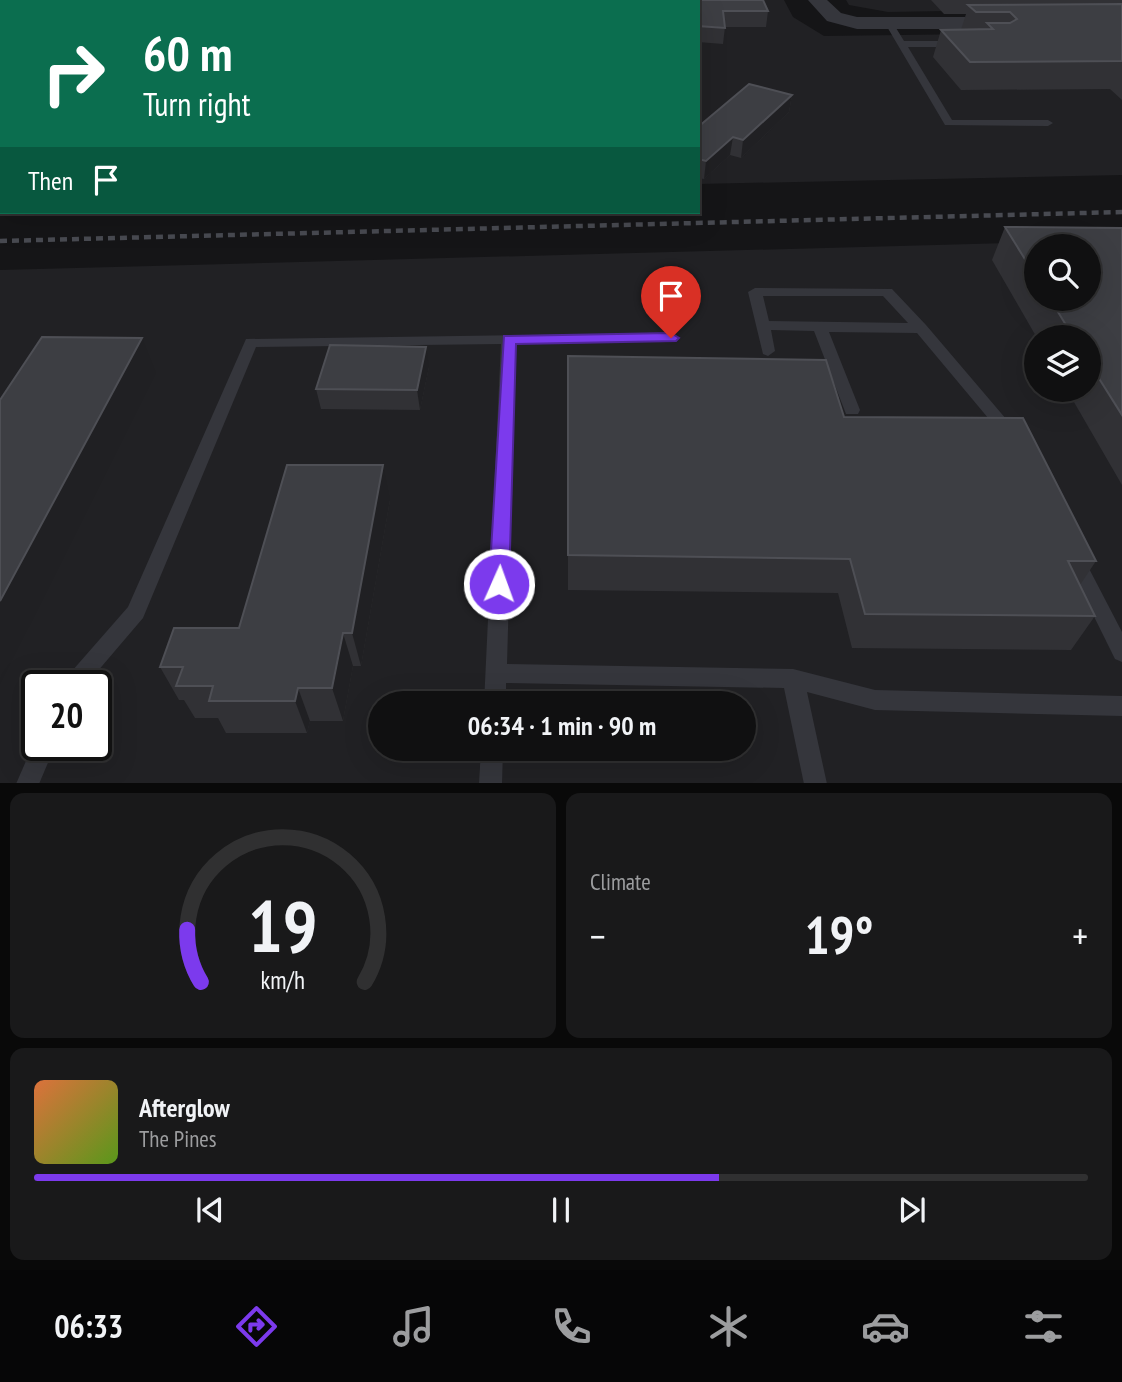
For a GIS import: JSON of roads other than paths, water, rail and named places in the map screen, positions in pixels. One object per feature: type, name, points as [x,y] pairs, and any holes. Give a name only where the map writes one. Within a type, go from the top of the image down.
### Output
[{"type":"street","points":[[817,0],[834,17],[858,23],[1019,23]]},
{"type":"lane","points":[[890,25],[948,123],[1048,122]]},
{"type":"lane","points":[[902,44],[976,44]]},
{"type":"lane","points":[[768,351],[755,292],[887,292],[922,328],[1012,436],[1018,448]]},
{"type":"lane","points":[[762,325],[922,328]]},
{"type":"lane","points":[[820,327],[852,410]]},
{"type":"lane","points":[[86,670],[136,612],[251,342],[671,338]]},
{"type":"lane","points":[[496,691],[509,339]]},
{"type":"lane","points":[[1067,545],[1122,653]]},
{"type":"lane","points":[[497,673],[793,679],[875,700],[1122,706]]},
{"type":"lane","points":[[793,679],[816,783]]},
{"type":"lane","points":[[27,783],[37,761]]},
{"type":"lane","points":[[490,783],[491,761]]},
{"type":"railway","points":[[0,241],[1122,212]]}]
